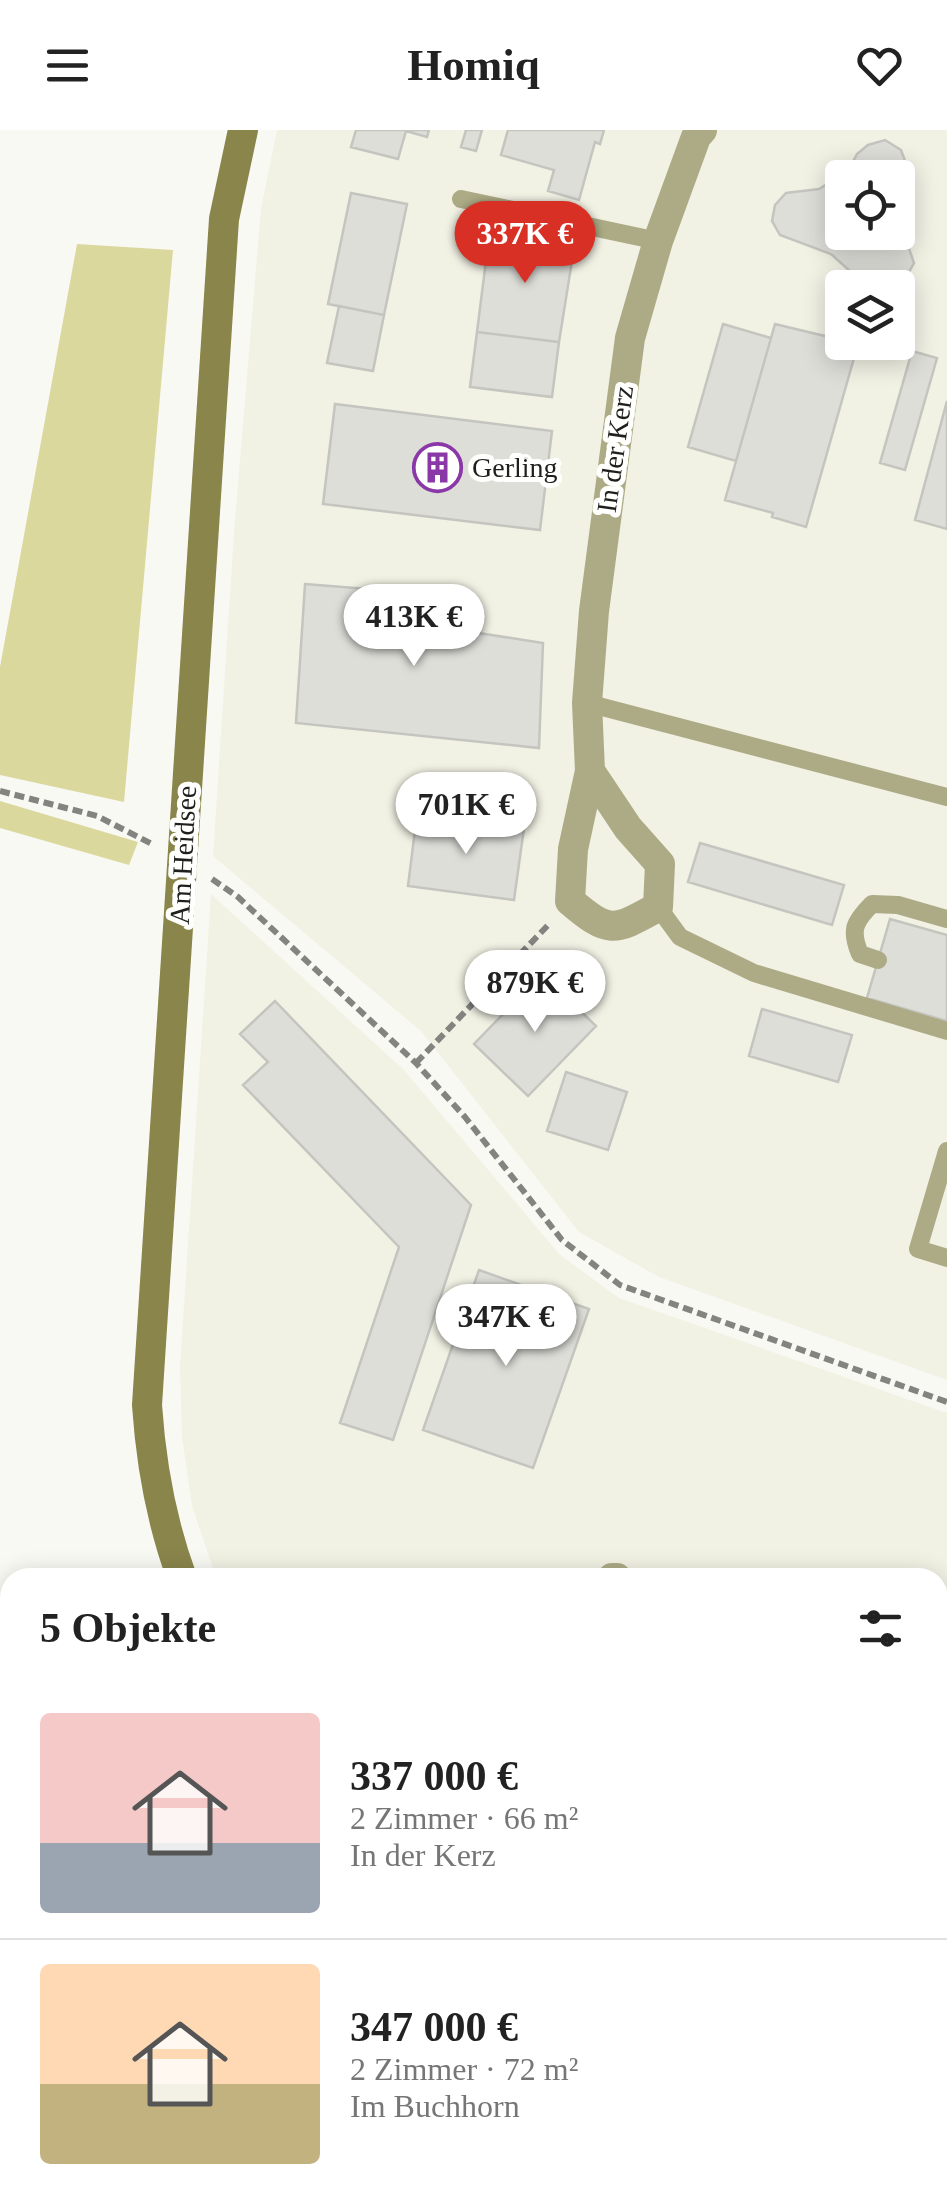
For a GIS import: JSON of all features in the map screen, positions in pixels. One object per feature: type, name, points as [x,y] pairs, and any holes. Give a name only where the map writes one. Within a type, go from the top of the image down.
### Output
[{"type":"main road","name":"Am Heidsee","points":[[179,1568],[161,1512],[151,1462],[147,1405],[224,218],[243,130]]},
{"type":"street","name":"In der Kerz","points":[[570,901],[573,849],[590,771],[587,703],[594,610],[630,338],[658,241],[698,132]]},
{"type":"street","points":[[570,901],[598,924],[622,926],[658,906],[660,864],[628,828],[590,771]]},
{"type":"lane","points":[[461,199],[658,241]]},
{"type":"lane","points":[[587,703],[947,797]]},
{"type":"lane","points":[[878,960],[860,954],[852,934],[856,920],[872,904],[898,905],[947,919]]},
{"type":"lane","points":[[658,906],[680,938],[754,974],[947,1031]]},
{"type":"lane","points":[[947,1151],[918,1250],[947,1258]]},
{"type":"path","points":[[0,792],[97,816],[184,860],[238,896],[416,1063],[562,1240],[620,1285],[947,1402]]},
{"type":"path","points":[[416,1063],[570,901]]},
{"type":"shaded area","points":[[277,130],[947,130],[947,1380],[659,1277],[579,1232],[421,1031],[213,856],[261,209]]},
{"type":"shaded area","points":[[77,244],[173,250],[124,802],[0,775],[0,667]]},
{"type":"shaded area","points":[[0,801],[138,842],[129,865],[0,828]]},
{"type":"shaded area","points":[[211,894],[404,1070],[560,1255],[619,1298],[947,1413],[947,1568],[213,1568],[192,1506],[182,1437],[180,1366]]},
{"type":"building","points":[[356,130],[429,130],[427,137],[406,131],[398,159],[351,147]]},
{"type":"building","points":[[466,130],[482,130],[476,151],[461,147]]},
{"type":"building","points":[[508,130],[604,130],[600,144],[595,142],[579,200],[548,191],[554,170],[501,155]]},
{"type":"building","points":[[885,140],[901,150],[905,160],[854,160],[868,145]]},
{"type":"building","points":[[825,185],[825,250],[910,250],[914,263],[910,270],[849,270],[831,254],[780,235],[772,221],[775,205],[786,193]]},
{"type":"building","points":[[351,193],[407,204],[384,315],[328,304]]},
{"type":"building","points":[[490,229],[575,242],[559,342],[477,332]]},
{"type":"building","points":[[339,306],[384,315],[373,371],[327,363]]},
{"type":"building","points":[[723,324],[771,338],[736,461],[688,447]]},
{"type":"building","points":[[775,324],[825,336],[825,360],[853,360],[806,527],[725,500]]},
{"type":"building","points":[[477,332],[559,342],[552,397],[470,387]]},
{"type":"building","points":[[915,352],[937,358],[905,470],[880,463],[909,360],[915,360]]},
{"type":"building","points":[[947,401],[947,529],[915,520]]},
{"type":"building","name":"Gerling","points":[[335,404],[552,431],[540,530],[323,504]]},
{"type":"building","points":[[305,584],[454,596],[472,632],[543,643],[539,748],[296,723]]},
{"type":"building","points":[[417,814],[524,828],[514,900],[408,886]]},
{"type":"building","points":[[700,843],[844,885],[832,925],[688,882]]},
{"type":"building","points":[[890,919],[947,935],[947,1021],[867,998]]},
{"type":"building","points":[[542,974],[596,1026],[528,1096],[474,1044]]},
{"type":"building","points":[[275,1001],[471,1205],[393,1440],[340,1423],[399,1247],[243,1085],[268,1062],[240,1034]]},
{"type":"building","points":[[762,1009],[852,1035],[838,1082],[749,1056]]},
{"type":"building","points":[[566,1072],[627,1092],[608,1150],[547,1131]]},
{"type":"building","points":[[479,1270],[589,1309],[533,1468],[423,1430]]},
{"type":"place","name":"Gerling","points":[[437,467]]}]
